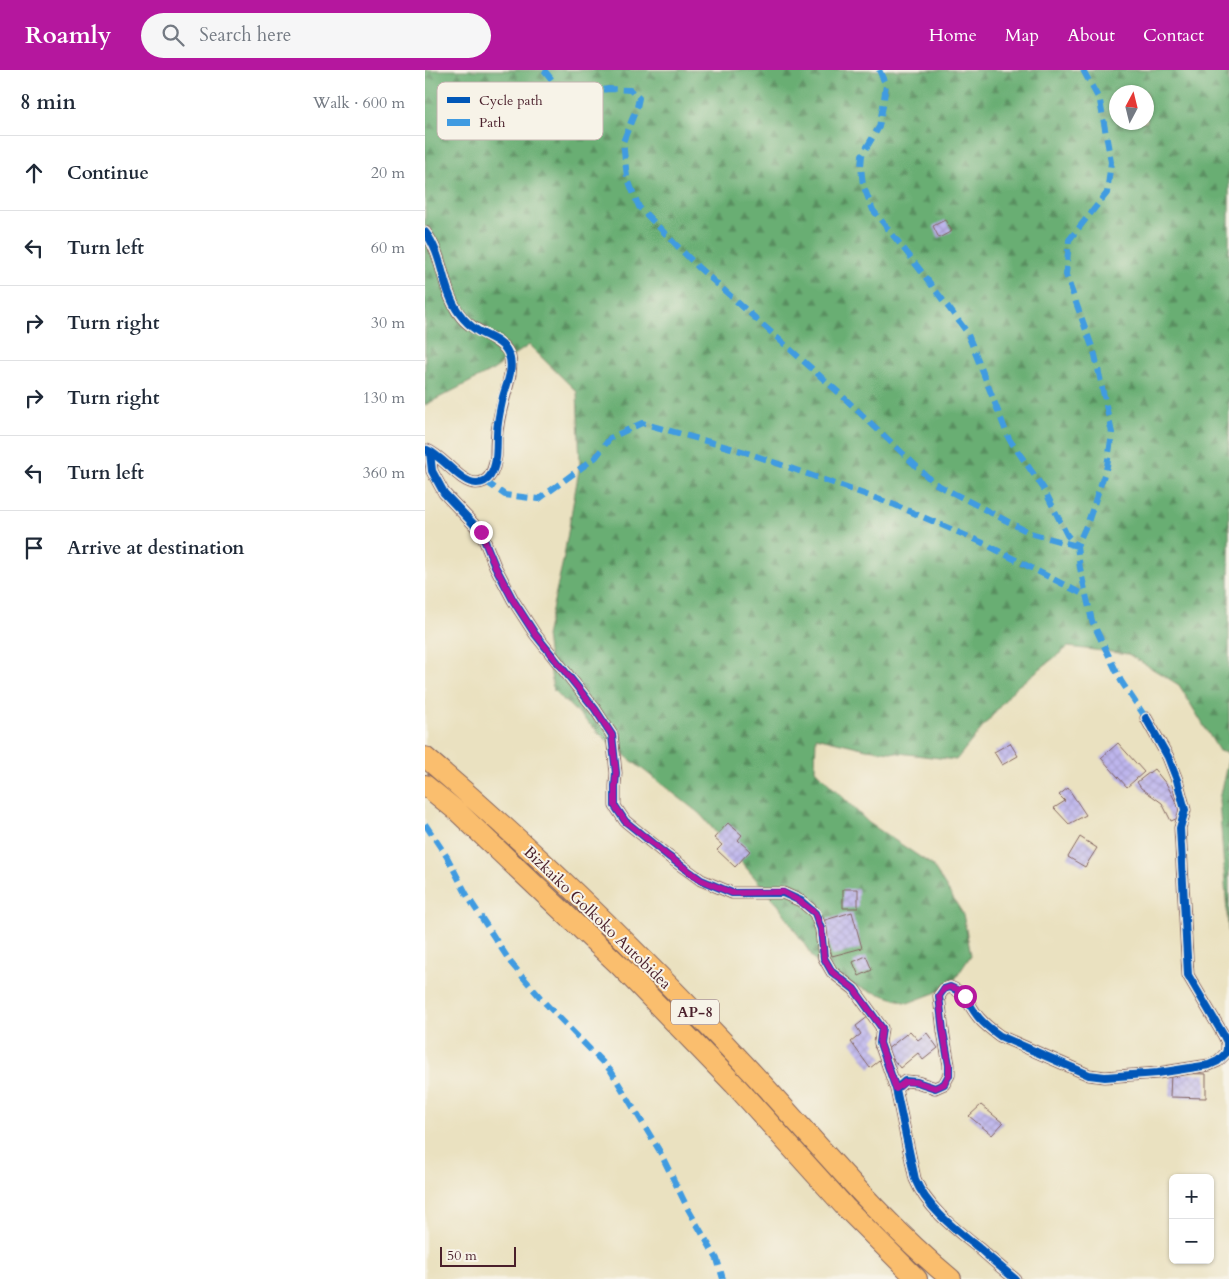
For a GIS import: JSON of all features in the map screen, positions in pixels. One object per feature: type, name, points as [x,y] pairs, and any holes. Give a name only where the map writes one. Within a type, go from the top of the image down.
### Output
[{"type":"highway","name":"Bizkaiko Golkoko Autobidea","points":[[425,757],[565,882],[641,956],[754,1074],[873,1205],[935,1266],[951,1279]]},
{"type":"highway","name":"Bizkaiko Golkoko Autobidea","points":[[425,785],[458,812],[620,966],[734,1084],[845,1207],[917,1279]]},
{"type":"street","points":[[425,232],[433,243],[438,255],[450,297],[458,312],[476,330],[501,344],[508,351],[511,360],[510,373],[498,425],[495,463],[490,476],[485,481],[477,483],[467,482],[428,450]]},
{"type":"street","points":[[428,450],[432,471],[444,493],[481,532],[495,566],[513,600],[535,634],[595,709],[612,735],[616,773],[615,806],[625,821],[701,880],[732,893],[783,892],[801,902],[815,913],[821,929],[824,958],[832,972],[854,989],[882,1028],[880,1043],[896,1089],[915,1179],[920,1190],[934,1209],[1015,1279]]},
{"type":"street","points":[[896,1089],[905,1082],[917,1082],[935,1088],[944,1084],[949,1075],[939,996],[944,989],[950,987],[959,990],[979,1018],[988,1028],[1000,1036],[1089,1075],[1105,1077],[1158,1073],[1209,1065],[1218,1061],[1226,1053],[1224,1036],[1188,976],[1180,828],[1185,810],[1177,780],[1168,757],[1146,718]]},
{"type":"green space","points":[[425,70],[1229,70],[1229,754],[1219,751],[1179,685],[1128,654],[1068,647],[1014,689],[956,760],[866,749],[816,737],[815,770],[869,823],[932,865],[963,914],[971,955],[950,987],[908,1003],[826,977],[779,906],[700,814],[614,747],[553,690],[546,636],[563,561],[580,464],[577,392],[529,345],[493,370],[425,405]]},
{"type":"green space","points":[[1229,756],[1229,941],[1219,799]]},
{"type":"building","points":[[945,220],[952,231],[939,238],[933,226]]},
{"type":"building","points":[[1010,743],[1018,756],[1002,765],[994,752]]},
{"type":"building","points":[[1118,743],[1144,772],[1127,787],[1101,758]]},
{"type":"building","points":[[1154,769],[1167,785],[1183,816],[1171,821],[1162,803],[1141,788],[1137,782]]},
{"type":"building","points":[[1068,788],[1086,815],[1069,824],[1054,808],[1065,801],[1059,795]]},
{"type":"building","points":[[728,823],[742,835],[738,840],[750,851],[735,867],[717,850],[722,845],[714,838]]},
{"type":"building","points":[[1080,837],[1097,848],[1085,867],[1068,857]]},
{"type":"building","points":[[843,889],[858,889],[858,908],[843,908]]},
{"type":"building","points":[[852,912],[862,948],[832,956],[822,921]]},
{"type":"building","points":[[866,956],[872,970],[859,976],[853,962]]},
{"type":"building","points":[[869,1016],[880,1034],[873,1039],[877,1044],[874,1047],[883,1058],[870,1068],[851,1042],[861,1034],[856,1026]]},
{"type":"building","points":[[910,1031],[918,1040],[927,1033],[938,1048],[923,1060],[918,1053],[900,1068],[886,1050]]},
{"type":"building","points":[[1171,1073],[1206,1074],[1206,1098],[1170,1097]]},
{"type":"building","points":[[981,1105],[1003,1123],[992,1135],[969,1116]]},
{"type":"marked path","points":[[544,70],[554,82]]},
{"type":"marked path","points":[[879,70],[886,85],[883,106],[879,127],[862,155],[861,167],[863,185],[873,210],[967,332],[1009,439],[1044,489],[1067,535],[1077,546]]},
{"type":"marked path","points":[[1083,70],[1100,101],[1111,162],[1107,193],[1069,240],[1066,275],[1095,355],[1112,433],[1107,466],[1089,519],[1077,546],[1092,621],[1121,681],[1146,718]]},
{"type":"marked path","points":[[603,90],[630,90],[639,98],[623,142],[627,177],[639,207],[698,267],[837,391],[934,483],[1030,533],[1077,546]]},
{"type":"marked path","points":[[485,481],[505,495],[539,499],[596,457],[610,438],[642,423],[745,452],[895,505],[981,542],[1086,596]]},
{"type":"marked path","points":[[425,824],[447,857],[468,897],[511,963],[545,1003],[611,1071],[659,1150],[688,1209],[717,1259],[723,1279]]},
{"type":"cycle path","points":[[425,232],[436,251],[449,293],[459,313],[472,327],[503,345],[508,353],[511,364],[510,375],[498,420],[495,464],[489,477],[481,482],[471,482],[427,450]]},
{"type":"cycle path","points":[[430,452],[432,471],[444,493],[481,532],[495,566],[513,600],[535,634],[595,709],[612,735],[616,773],[615,806],[625,821],[701,880],[732,893],[783,893],[801,901],[815,913],[821,929],[824,958],[832,972],[854,989],[882,1028],[880,1043],[896,1089]]},
{"type":"cycle path","points":[[1015,1279],[934,1209],[920,1190],[915,1179],[896,1089],[905,1081],[917,1082],[935,1088],[944,1084],[949,1075],[939,996],[944,989],[950,987],[961,993],[979,1018],[1000,1036],[1089,1075],[1105,1077],[1158,1073],[1209,1065],[1218,1061],[1226,1053],[1227,1042],[1188,975],[1180,828],[1185,810],[1177,780],[1168,757],[1146,718]]},
{"type":"route","points":[[481,532],[495,566],[513,600],[535,634],[595,709],[612,735],[616,773],[615,806],[625,821],[701,880],[732,893],[783,892],[801,902],[815,913],[821,929],[824,958],[832,972],[854,989],[882,1028],[880,1043],[896,1089],[905,1082],[917,1082],[935,1088],[944,1084],[949,1075],[949,1065],[939,996],[944,989],[950,987],[959,990],[965,996]]}]
